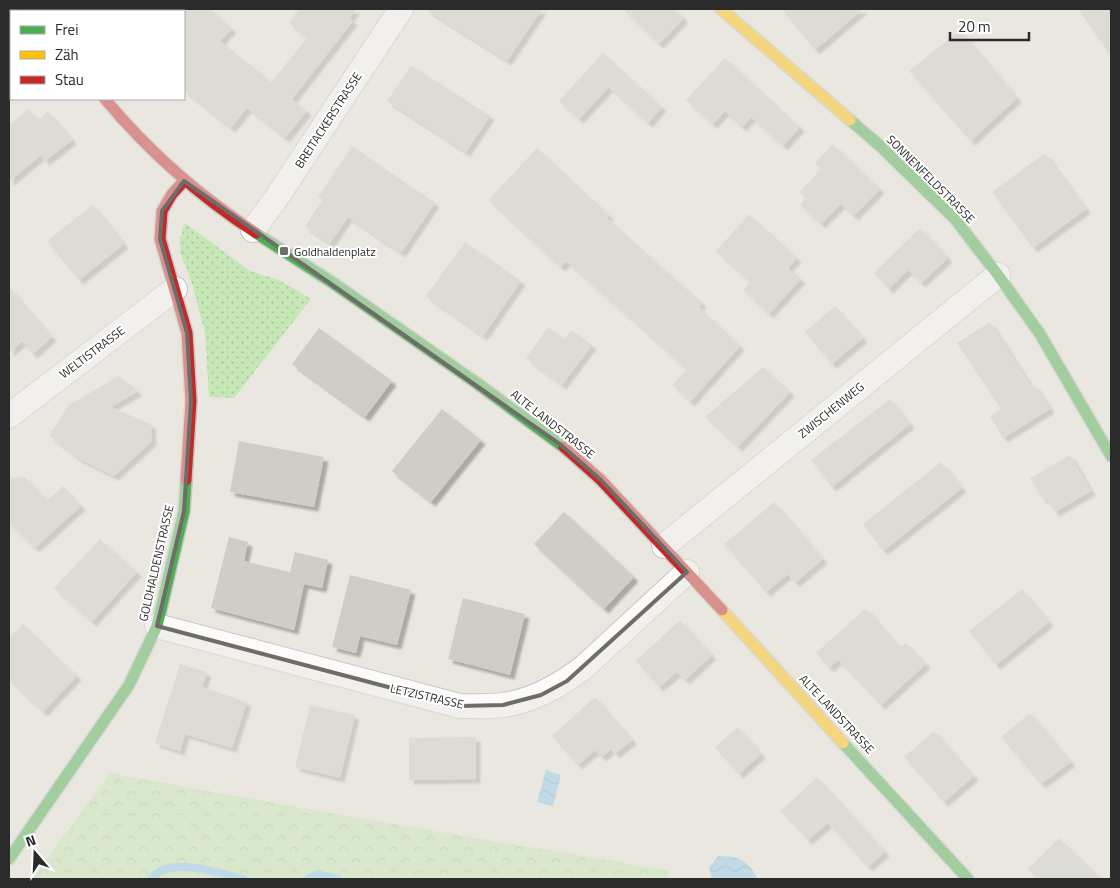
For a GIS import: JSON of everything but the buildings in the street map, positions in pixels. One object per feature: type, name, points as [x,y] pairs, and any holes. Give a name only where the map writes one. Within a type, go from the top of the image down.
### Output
[{"type":"street","name":"BREITACKERSTRASSE","points":[[254,230],[401,9]]},
{"type":"street","name":"SONNENFELDSTRASSE","points":[[721,9],[878,145],[955,220],[998,275],[1040,334],[1111,456]]},
{"type":"street","name":"ALTE LANDSTRASSE","points":[[106,100],[125,123],[184,181],[224,212],[332,282],[453,366],[562,445],[601,480],[688,572],[968,879]]},
{"type":"street","name":"GOLDHALDENSTRASSE","points":[[9,859],[129,685],[157,626],[184,511],[192,401],[187,333],[160,239],[162,210],[172,194],[184,181]]},
{"type":"street","name":"ZWISCHENWEG","points":[[664,546],[998,275]]},
{"type":"street","name":"WELTISTRASSE","points":[[9,416],[175,289]]},
{"type":"street","name":"LETZISTRASSE","points":[[157,626],[460,706],[504,705],[542,695],[567,680],[583,668],[688,572]]},
{"type":"highlighted area","points":[[184,181],[561,445],[601,480],[687,572],[567,681],[541,695],[503,705],[460,706],[157,626],[184,511],[191,401],[187,333],[160,239],[162,211]]},
{"type":"green space","name":"Goldhaldenplatz","points":[[185,223],[250,271],[279,280],[311,299],[234,398],[209,397],[205,333],[192,284],[180,251],[180,238]]},
{"type":"green space","points":[[110,773],[351,817],[667,870],[672,879],[32,879]]},
{"type":"water","points":[[546,770],[561,775],[553,806],[537,802]]},
{"type":"water","points":[[718,856],[742,860],[750,867],[758,879],[712,879],[709,868]]},
{"type":"waterway","points":[[151,879],[160,872],[170,868],[182,867],[208,870],[243,879]]},
{"type":"waterway","points":[[308,879],[317,874],[337,879]]},
{"type":"traffic: fast","points":[[850,120],[879,145],[955,219],[1040,334],[1111,456]]},
{"type":"traffic: fast","points":[[256,233],[332,282],[477,383],[564,447]]},
{"type":"traffic: fast","points":[[9,859],[129,685],[157,626],[184,511],[186,480]]},
{"type":"traffic: fast","points":[[843,743],[968,879]]},
{"type":"traffic: slow","points":[[721,9],[850,120]]},
{"type":"traffic: slow","points":[[722,610],[843,743]]},
{"type":"traffic: jam","points":[[106,100],[139,137],[175,172],[256,233]]},
{"type":"traffic: jam","points":[[184,181],[172,194],[162,211],[160,239],[187,333],[191,401],[186,480]]},
{"type":"traffic: jam","points":[[564,447],[601,480],[722,610]]},
{"type":"place","name":"Goldhaldenplatz","points":[[284,251]]}]
